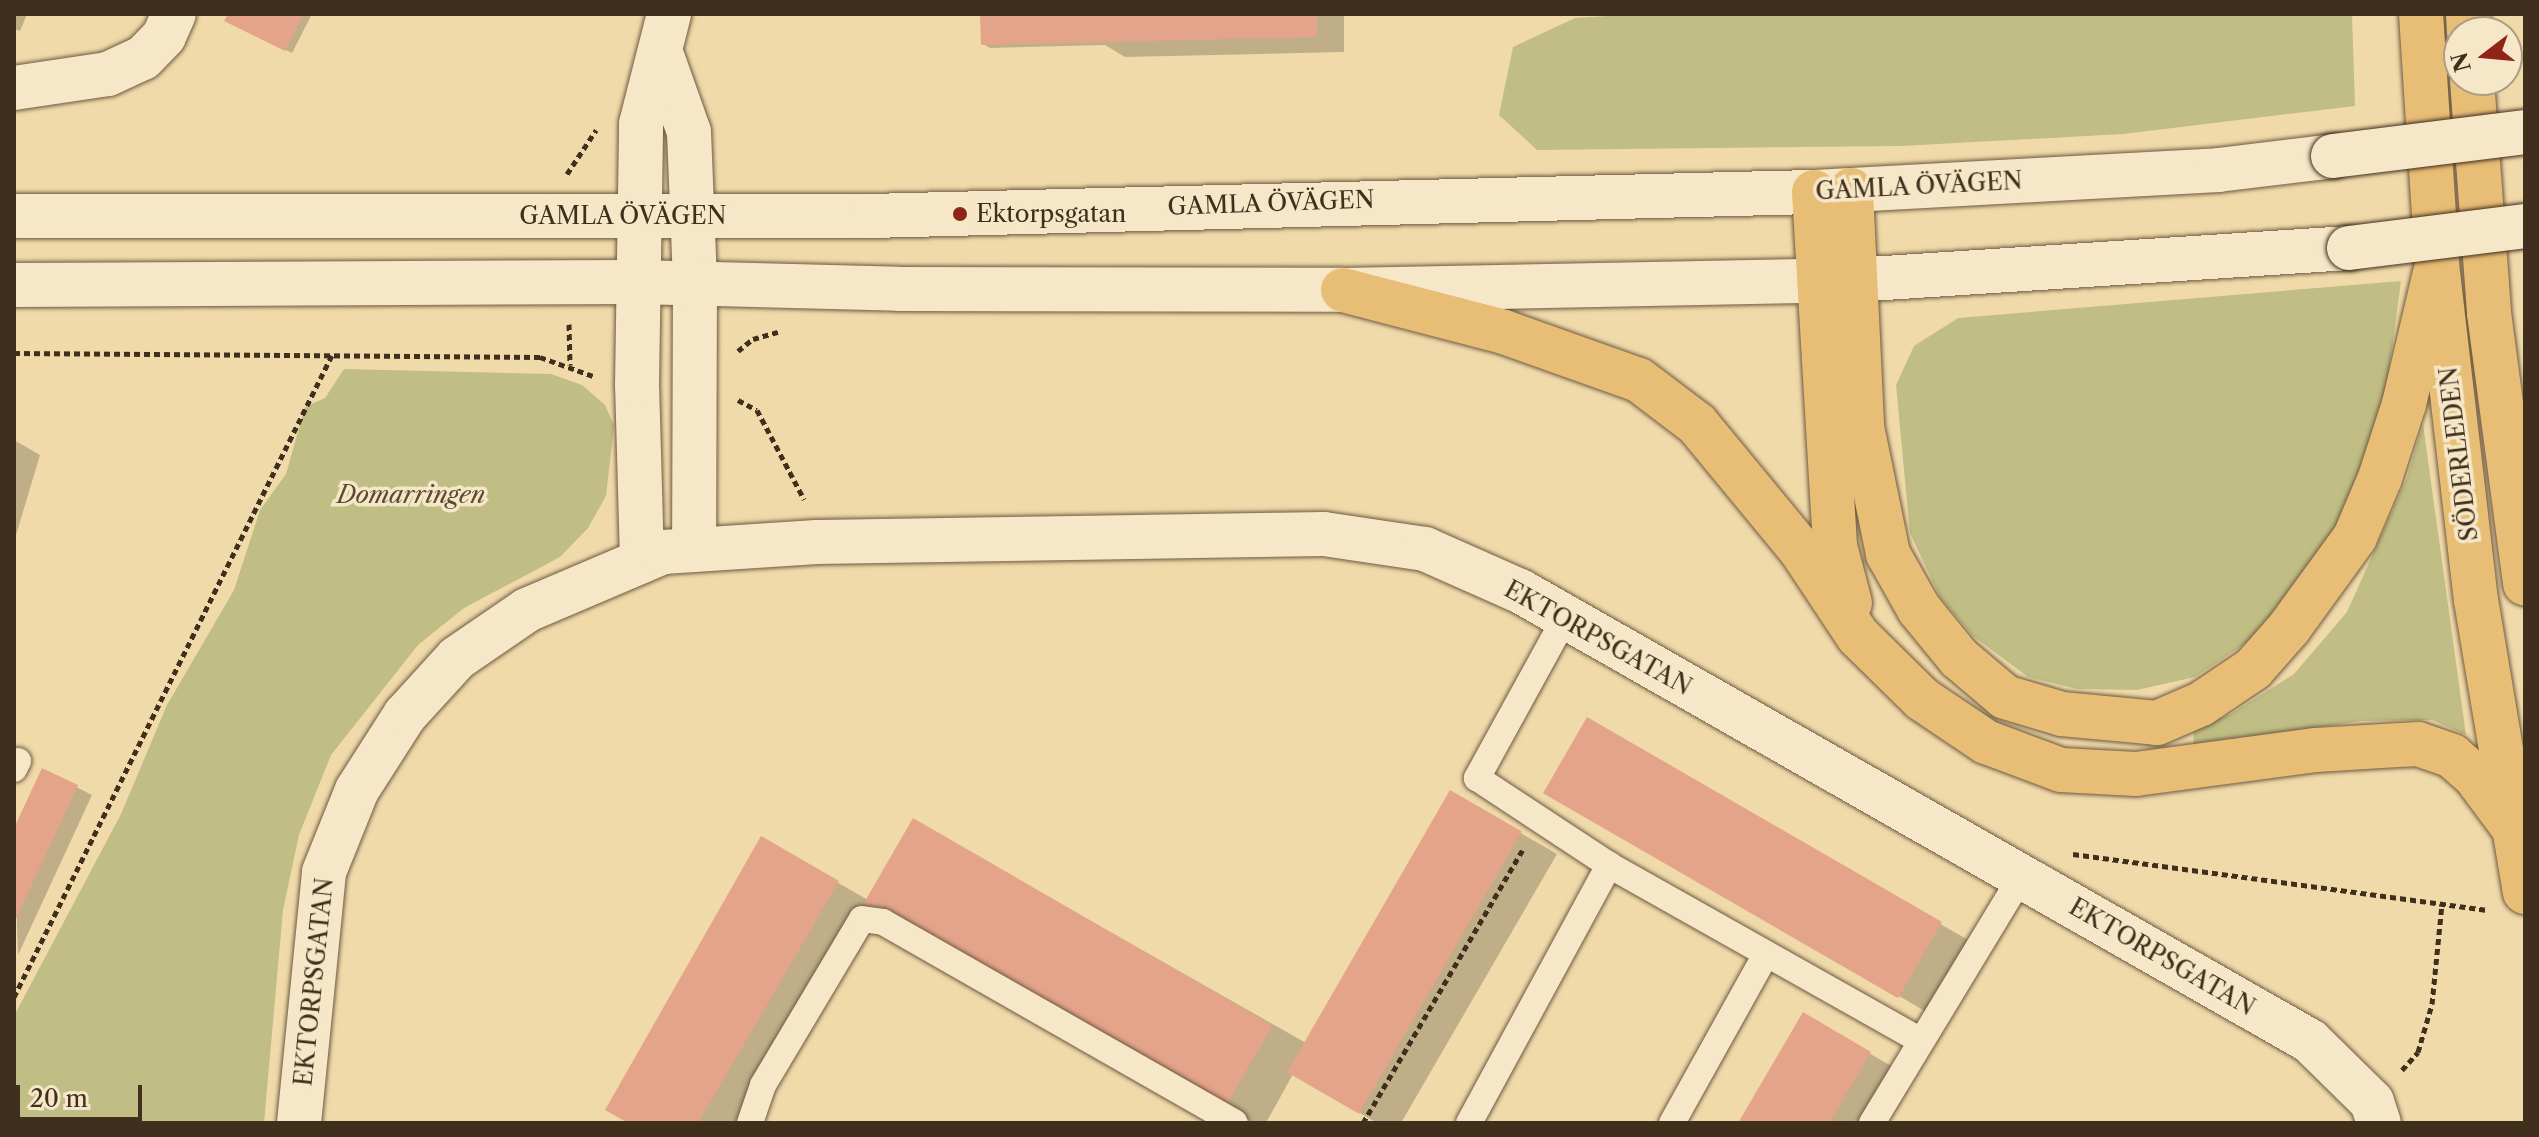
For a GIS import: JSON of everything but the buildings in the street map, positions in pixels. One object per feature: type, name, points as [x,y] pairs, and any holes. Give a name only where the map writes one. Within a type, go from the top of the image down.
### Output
[{"type":"highway","name":"SÖDERLEDEN","points":[[2421,14],[2437,264],[2476,600],[2525,892]]},
{"type":"highway","name":"SÖDERLEDEN","points":[[2473,96],[2489,313],[2525,584]]},
{"type":"highway","points":[[1832,191],[1836,280],[1835,546],[1858,636]]},
{"type":"highway","points":[[1836,280],[1873,499],[1888,554],[1919,609],[1959,658],[2005,697],[2062,714],[2157,723],[2201,704],[2253,669],[2326,582],[2355,537],[2404,404],[2437,264]]},
{"type":"highway","points":[[1343,290],[1504,332],[1639,380],[1697,424],[1801,550],[1858,636],[1922,699],[1986,742],[2061,770],[2136,774],[2316,750],[2418,744],[2452,756],[2475,776],[2512,826]]},
{"type":"main road","points":[[14,88],[108,74],[132,63],[164,36],[174,14]]},
{"type":"main road","points":[[642,561],[637,282],[641,124],[665,33]]},
{"type":"main road","points":[[665,33],[689,132],[695,282],[692,388],[694,550]]},
{"type":"main road","name":"GAMLA ÖVÄGEN","points":[[14,216],[870,216],[1832,191],[2218,170],[2525,132]]},
{"type":"main road","points":[[14,285],[695,282],[899,289],[1343,290],[1836,280],[2349,248],[2525,226]]},
{"type":"main road","name":"EKTORPSGATAN","points":[[299,1123],[324,872],[357,790],[405,715],[457,658],[527,610],[663,552],[817,542],[1324,534],[1425,549],[1565,618],[2310,1041],[2375,1113]]},
{"type":"lane","points":[[1565,618],[1477,778],[1609,865],[1921,1041]]},
{"type":"lane","points":[[1469,1123],[1609,865]]},
{"type":"lane","points":[[1872,1123],[2021,877]]},
{"type":"lane","points":[[750,1123],[763,1085],[862,919],[883,922],[1235,1123]]},
{"type":"lane","points":[[1672,1123],[1766,954]]},
{"type":"path","points":[[567,167],[594,136]]},
{"type":"path","points":[[14,353],[540,357],[603,381]]},
{"type":"path","points":[[14,997],[332,355]]},
{"type":"path","points":[[692,388],[723,393],[757,410],[800,485],[817,542]]},
{"type":"path","points":[[1363,1123],[1541,819]]},
{"type":"path","points":[[2021,877],[2053,851],[2486,909]]},
{"type":"path","points":[[2375,1113],[2418,1052],[2432,1004],[2442,903]]},
{"type":"green space","points":[[1641,14],[2352,14],[2355,106],[2123,134],[1902,146],[1537,150],[1499,115],[1513,47],[1575,18]]},
{"type":"green space","points":[[2401,281],[2384,408],[2341,518],[2296,596],[2246,643],[2195,677],[2137,690],[2077,689],[2028,677],[1973,636],[1940,597],[1910,533],[1896,385],[1914,346],[1958,318]]},
{"type":"green space","name":"Domarringen","points":[[344,369],[551,374],[582,385],[605,405],[614,426],[606,496],[588,528],[560,557],[464,608],[418,645],[331,755],[299,835],[283,910],[264,1123],[14,1123],[14,1016],[121,814],[167,705],[234,590],[260,510],[286,474],[305,407],[325,398]]},
{"type":"green space","points":[[2423,424],[2466,735],[2432,720],[2361,721],[2194,746],[2193,729],[2231,714],[2294,674],[2347,612],[2407,478]]},
{"type":"place","name":"Ektorpsgatan","points":[[960,214]]}]
